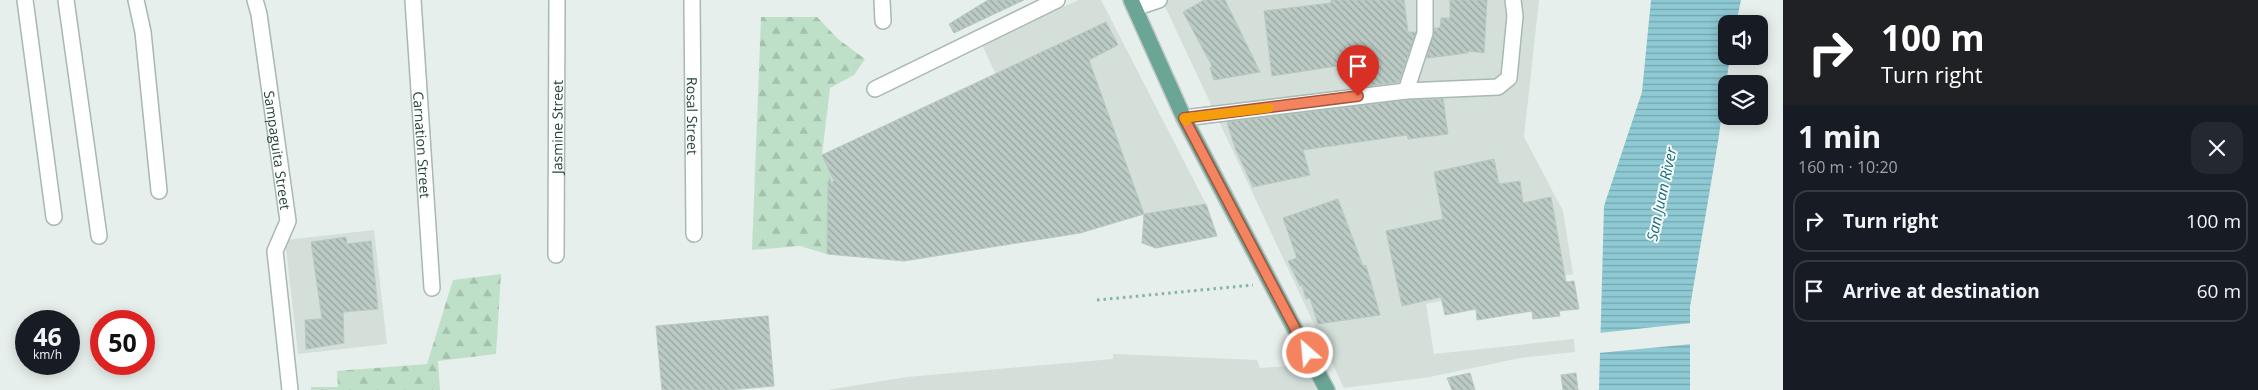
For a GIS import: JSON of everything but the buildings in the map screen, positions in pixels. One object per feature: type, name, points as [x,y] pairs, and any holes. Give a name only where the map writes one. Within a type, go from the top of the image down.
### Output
[{"type":"main road","points":[[1133,4],[1184,118],[1327,390]]},
{"type":"street","points":[[25,0],[54,217]]},
{"type":"street","points":[[66,0],[99,236]]},
{"type":"street","points":[[136,0],[143,32],[159,191]]},
{"type":"street","name":"Sampaguita Street","points":[[255,0],[261,24],[288,221],[275,251],[290,390]]},
{"type":"street","name":"Carnation Street","points":[[413,0],[432,288]]},
{"type":"street","name":"Jasmine Street","points":[[556,255],[557,0]]},
{"type":"street","name":"Rosal Street","points":[[692,0],[694,234]]},
{"type":"street","points":[[882,0],[884,20]]},
{"type":"street","points":[[875,88],[1058,0]]},
{"type":"street","points":[[1133,4],[1158,0]]},
{"type":"street","points":[[1406,91],[1425,33],[1425,0]]},
{"type":"street","points":[[1184,118],[1406,91],[1498,87],[1510,78],[1515,16],[1514,0]]},
{"type":"path","points":[[1097,300],[1272,283]]},
{"type":"shaded area","points":[[1079,0],[1101,0],[1206,204],[1144,214],[1080,233],[904,261],[827,254],[828,184],[822,155],[996,75],[982,45],[1022,24]]},
{"type":"shaded area","points":[[1162,0],[1539,0],[1524,137],[1563,211],[1573,274],[1426,304],[1434,354],[1574,339],[1575,352],[1520,358],[1430,377],[1344,388]]},
{"type":"shaded area","points":[[374,230],[387,344],[298,354],[285,240]]},
{"type":"shaded area","points":[[1113,354],[1257,360],[1260,368],[1304,365],[1316,390],[827,390],[907,377],[1113,359]]},
{"type":"green space","points":[[761,17],[817,17],[838,39],[865,59],[854,75],[830,88],[822,155],[831,175],[827,254],[800,246],[752,250]]},
{"type":"green space","points":[[501,274],[496,354],[438,361],[440,390],[311,390],[311,387],[338,387],[337,371],[427,364],[453,280]]},
{"type":"water","name":"San Juan River","points":[[1651,0],[1741,0],[1738,15],[1718,15],[1718,65],[1729,65],[1727,75],[1718,75],[1718,125],[1720,125],[1690,307],[1690,390],[1599,390],[1604,206],[1642,92]]},
{"type":"pier","points":[[1692,323],[1692,344],[1598,353],[1599,333]]},
{"type":"slow traffic","points":[[1186,121],[1184,118],[1269,108]]},
{"type":"route","points":[[1308,353],[1184,118],[1358,96]]}]
